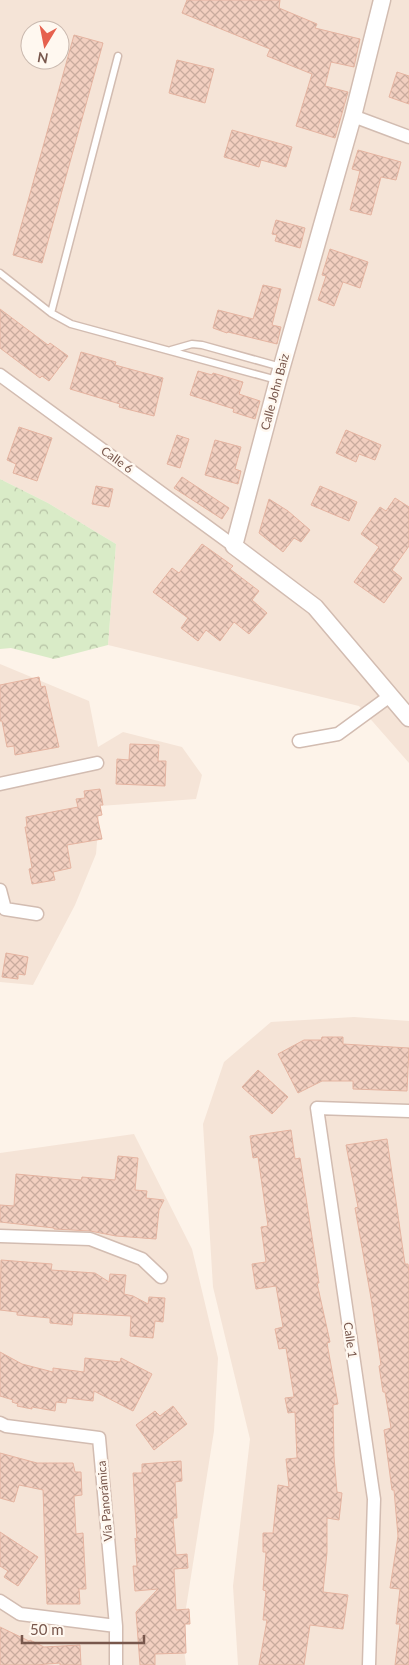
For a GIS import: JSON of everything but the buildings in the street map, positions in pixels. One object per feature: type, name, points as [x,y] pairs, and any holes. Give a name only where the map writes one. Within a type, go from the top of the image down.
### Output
[{"type":"street","name":"Calle John Baiz","points":[[234,546],[382,0]]},
{"type":"street","points":[[352,116],[409,137]]},
{"type":"street","name":"Calle 6","points":[[0,376],[234,546]]},
{"type":"street","points":[[234,546],[314,607],[409,718]]},
{"type":"street","points":[[299,741],[338,734],[390,696]]},
{"type":"street","points":[[0,784],[97,764]]},
{"type":"street","points":[[0,890],[5,909],[37,914]]},
{"type":"street","name":"Calle 1","points":[[369,1665],[374,1499],[317,1108],[409,1111]]},
{"type":"street","points":[[0,1236],[90,1239],[142,1259],[161,1277]]},
{"type":"street","name":"Vía Panorámica","points":[[0,1422],[6,1426],[99,1438],[116,1626],[116,1665]]},
{"type":"street","points":[[0,1601],[20,1614],[116,1626]]},
{"type":"lane","points":[[51,313],[118,56]]},
{"type":"lane","points":[[0,273],[51,313],[71,324],[171,350],[192,358],[280,373]]},
{"type":"lane","points":[[171,350],[192,344],[202,345],[280,373]]},
{"type":"shaded area","points":[[0,0],[409,0],[409,763],[359,706],[108,645],[116,544],[48,503],[0,479]]},
{"type":"shaded area","points":[[0,664],[89,701],[98,747],[123,732],[182,747],[202,775],[196,799],[100,806],[96,854],[75,905],[33,985],[0,982]]},
{"type":"shaded area","points":[[354,1017],[409,1021],[409,1665],[238,1665],[233,1586],[250,1439],[213,1287],[203,1124],[224,1062],[271,1022]]},
{"type":"shaded area","points":[[134,1134],[192,1249],[218,1358],[214,1431],[182,1633],[186,1665],[0,1665],[0,1153]]},
{"type":"green space","points":[[0,479],[48,503],[116,544],[108,645],[54,659],[11,648],[0,649]]}]
